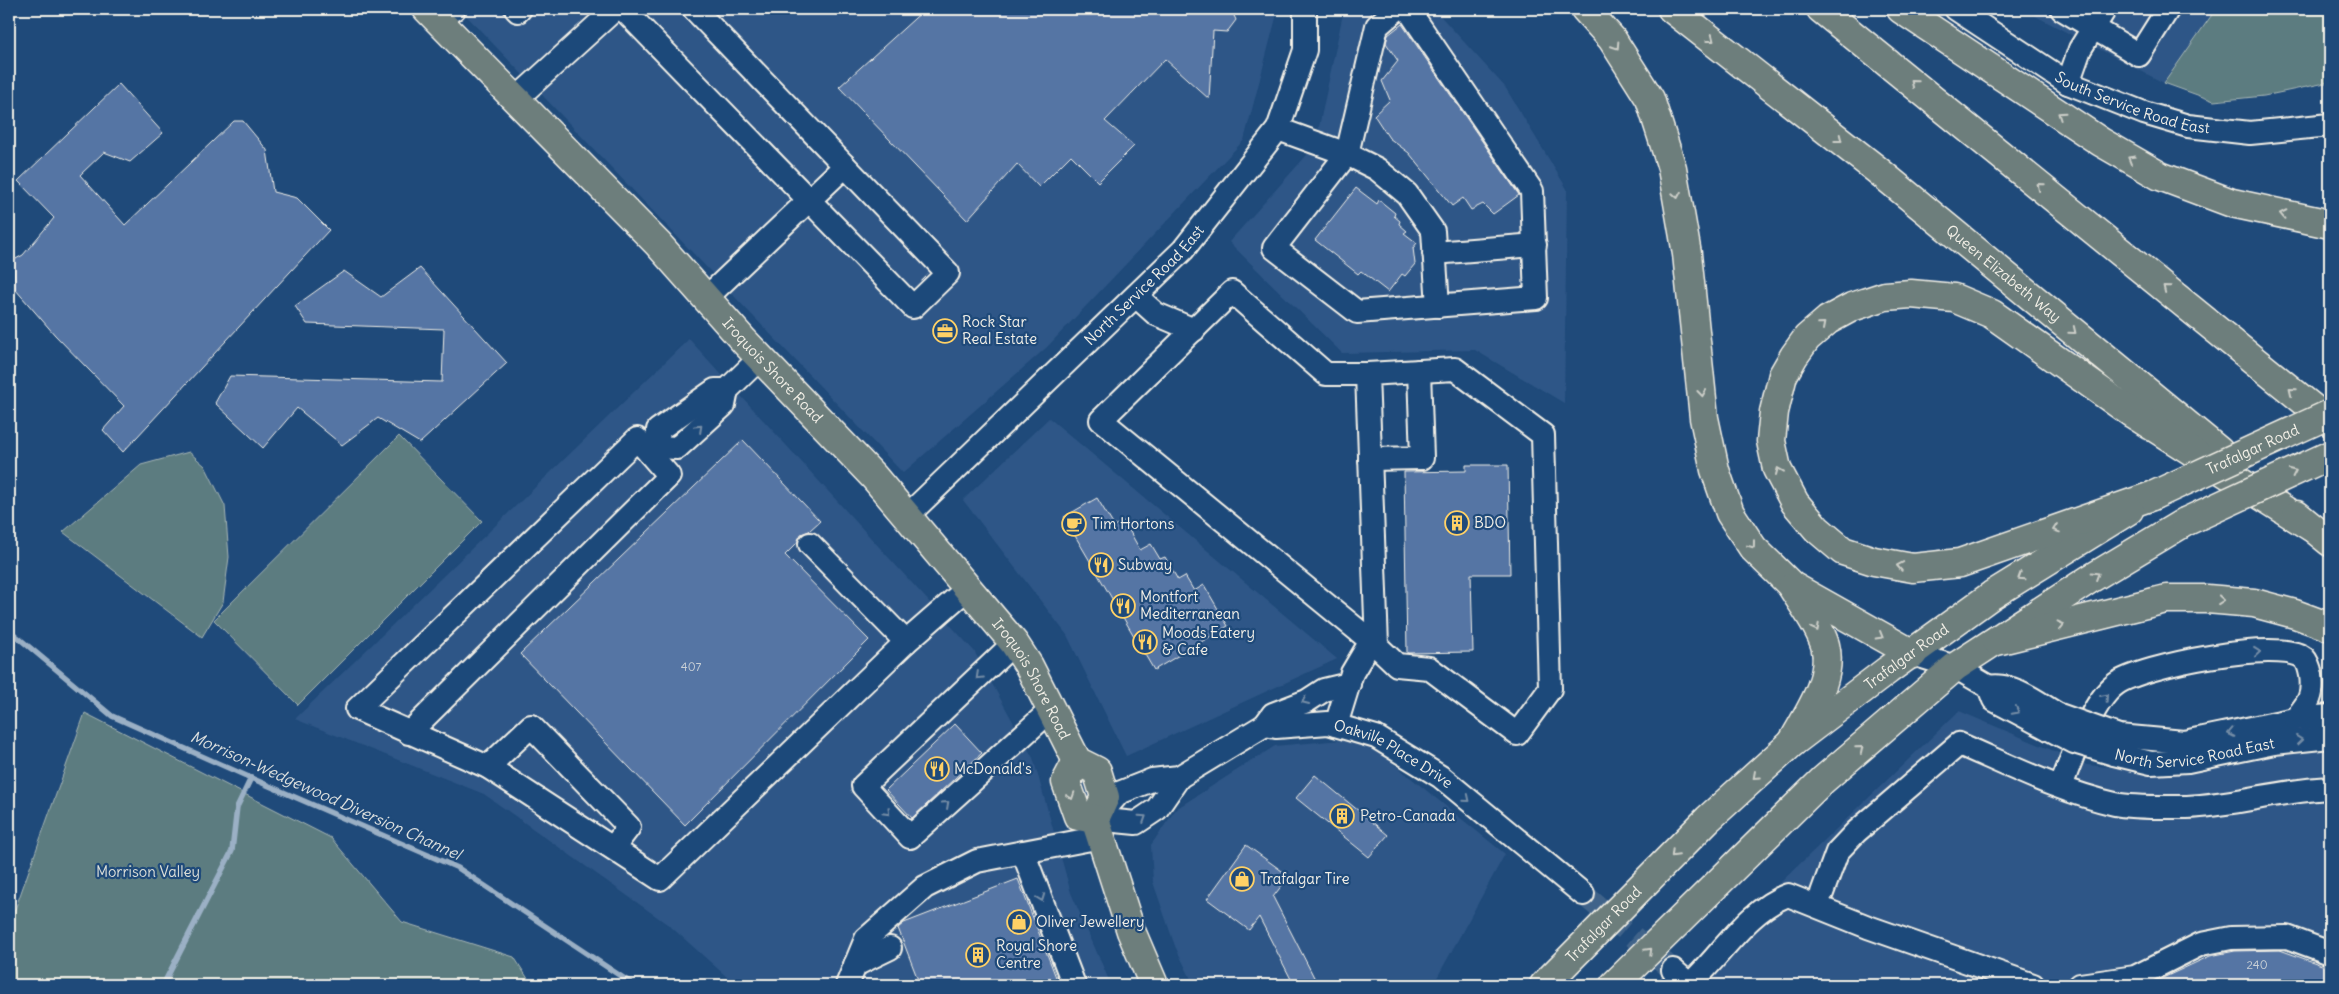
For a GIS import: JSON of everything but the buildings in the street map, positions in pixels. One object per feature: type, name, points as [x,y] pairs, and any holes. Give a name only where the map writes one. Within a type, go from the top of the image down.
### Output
[{"type":"main road","points":[[1585,9],[1612,39],[1650,99],[1672,168],[1687,254],[1704,418],[1715,470],[1730,513],[1753,548],[1792,586],[1913,654]]},
{"type":"main road","name":"Queen Elizabeth Way","points":[[1672,9],[1876,169],[2321,534]]},
{"type":"main road","points":[[1821,9],[2330,422]]},
{"type":"main road","points":[[1901,9],[2101,142],[2160,176],[2232,203],[2330,224]]},
{"type":"main road","name":"Iroquois Shore Road","points":[[440,12],[515,100],[658,244],[760,358],[874,477],[969,587],[1014,643],[1051,710],[1077,761],[1066,782],[1078,816],[1098,828]]},
{"type":"main road","points":[[2152,496],[1960,563],[1914,568],[1874,561],[1843,551],[1817,529],[1795,503],[1777,469],[1771,441],[1774,412],[1783,375],[1807,338],[1828,320],[1852,307],[1885,296],[1911,294],[1954,298],[1992,314],[2133,414],[2321,534]]},
{"type":"main road","name":"Trafalgar Road","points":[[1544,985],[1708,819],[1792,744],[1992,596],[2152,496],[2330,414]]},
{"type":"main road","points":[[1614,985],[1823,780],[1955,667],[2090,579],[2185,522],[2330,455]]},
{"type":"main road","points":[[1792,586],[1825,646],[1827,667],[1819,691],[1792,744]]},
{"type":"main road","points":[[1997,641],[2166,600],[2206,599],[2254,603],[2295,614],[2330,627]]},
{"type":"main road","points":[[1098,828],[1131,931],[1154,985]]},
{"type":"street","points":[[516,9],[518,11],[520,9]]},
{"type":"street","points":[[515,100],[615,9]]},
{"type":"street","points":[[623,9],[913,307],[948,273],[694,9]]},
{"type":"street","name":"North Service Road East","points":[[907,516],[1183,250],[1278,128],[1304,50],[1305,9]]},
{"type":"street","points":[[1396,9],[1377,26],[1347,154],[1274,248],[1357,312],[1536,298],[1532,191],[1408,9]]},
{"type":"street","name":"South Service Road East","points":[[1956,9],[2068,83],[2144,113],[2188,126],[2250,132],[2330,125]]},
{"type":"street","points":[[2062,9],[2099,18],[2139,55],[2168,9]]},
{"type":"street","points":[[2068,83],[2080,49],[2099,18]]},
{"type":"street","points":[[1278,128],[1347,154],[1377,169],[1407,194],[1433,231],[1438,306]]},
{"type":"street","points":[[706,298],[845,166]]},
{"type":"street","points":[[1434,253],[1535,245]]},
{"type":"street","points":[[1232,292],[1326,374],[1367,374],[1455,369],[1543,434],[1550,689],[1517,734],[1429,668],[1398,665],[1374,643],[1102,420],[1194,330],[1232,292]]},
{"type":"street","points":[[1136,296],[1156,314],[1194,330]]},
{"type":"street","points":[[654,450],[677,448],[724,405],[727,390],[760,358]]},
{"type":"street","points":[[1370,459],[1422,458],[1419,371]]},
{"type":"street","points":[[1336,725],[1352,673],[1374,643],[1367,374]]},
{"type":"street","points":[[409,733],[669,476],[654,450],[637,440],[357,709],[409,733],[488,767],[660,879],[906,642],[969,587]]},
{"type":"street","points":[[810,544],[906,642]]},
{"type":"street","points":[[1014,643],[863,786],[910,837],[1051,710]]},
{"type":"street","points":[[2060,787],[2068,765],[2100,702],[2116,684],[2162,667],[2209,657],[2275,650],[2304,658],[2310,669],[2311,700],[2295,719]]},
{"type":"street","name":"North Service Road East","points":[[1913,654],[1955,667],[1989,687],[2000,685],[2029,697],[2053,721],[2116,745],[2151,763],[2188,762],[2274,743],[2330,736]]},
{"type":"street","points":[[851,975],[866,939],[925,887],[977,861],[1023,852],[1098,828],[1136,823],[1157,809],[1179,777],[1265,725],[1273,714],[1307,701],[1324,690],[1349,684]]},
{"type":"street","name":"North Service Road East","points":[[2116,745],[2184,742],[2295,719],[2330,716]]},
{"type":"street","name":"Oakville Place Drive","points":[[1265,725],[1276,727],[1328,723],[1376,737],[1440,777],[1583,894]]},
{"type":"street","points":[[488,767],[531,726],[629,827],[613,848]]},
{"type":"street","points":[[1822,893],[1836,852],[1856,832],[1959,744],[2060,787],[2117,805],[2187,807],[2246,801],[2305,789],[2330,788]]},
{"type":"street","points":[[1098,828],[1119,793],[1152,780],[1179,777]]},
{"type":"street","points":[[1023,852],[1074,985]]},
{"type":"street","points":[[1673,970],[1690,985],[1707,969],[1753,916],[1772,901],[1788,895],[1868,927],[2033,985]]},
{"type":"street","points":[[2080,985],[2134,981],[2202,944],[2231,938],[2287,937],[2330,953]]},
{"type":"street","points":[[851,975],[890,948]]},
{"type":"shaded area","points":[[460,9],[1278,10],[1244,140],[1047,347],[903,473]]},
{"type":"shaded area","points":[[1344,9],[1434,9],[1505,87],[1567,189],[1564,403],[1475,350],[1342,353],[1229,242],[1315,146]]},
{"type":"shaded area","points":[[2022,9],[2216,9],[2164,83]]},
{"type":"shaded area","points":[[689,339],[974,651],[1033,758],[1071,893],[1111,985],[736,985],[670,926],[484,794],[295,719]]},
{"type":"shaded area","points":[[1049,418],[1337,659],[1126,756],[1067,635],[963,500]]},
{"type":"shaded area","points":[[1959,711],[2087,765],[2180,774],[2330,743],[2330,985],[1674,985]]},
{"type":"shaded area","points":[[1342,740],[1375,749],[1505,854],[1433,985],[1194,985],[1175,946],[1153,882],[1151,845],[1176,809],[1275,746]]},
{"type":"green space","points":[[2216,9],[2330,9],[2330,82],[2264,96],[2214,101],[2164,83]]},
{"type":"green space","points":[[399,436],[482,521],[298,705],[214,620]]},
{"type":"green space","points":[[189,452],[205,466],[225,506],[229,557],[223,602],[202,637],[63,532],[141,465]]},
{"type":"green space","name":"Morrison Valley","points":[[85,713],[331,838],[402,922],[514,957],[532,985],[9,985],[9,920],[12,918]]},
{"type":"waterway","name":"Morrison-Wedgewood Diversion Channel","points":[[9,630],[112,716],[458,868],[634,985]]},
{"type":"waterway","points":[[163,985],[232,851],[237,807],[251,778]]},
{"type":"tunnel","points":[[1583,894],[1673,970]]},
{"type":"place","name":"Rock Star Real Estate","points":[[945,331]]},
{"type":"place","name":"BDO","points":[[1457,523]]},
{"type":"place","name":"Tim Hortons","points":[[1074,524]]},
{"type":"place","name":"Subway","points":[[1101,565]]},
{"type":"place","name":"Montfort Mediterranean","points":[[1123,606]]},
{"type":"place","name":"Moods Eatery & Cafe","points":[[1145,642]]},
{"type":"place","name":"McDonald's","points":[[937,769]]},
{"type":"place","name":"Petro-Canada","points":[[1342,816]]},
{"type":"place","name":"Trafalgar Tire","points":[[1242,879]]},
{"type":"place","name":"Oliver Jewellery","points":[[1019,922]]},
{"type":"place","name":"Royal Shore Centre","points":[[978,955]]}]
